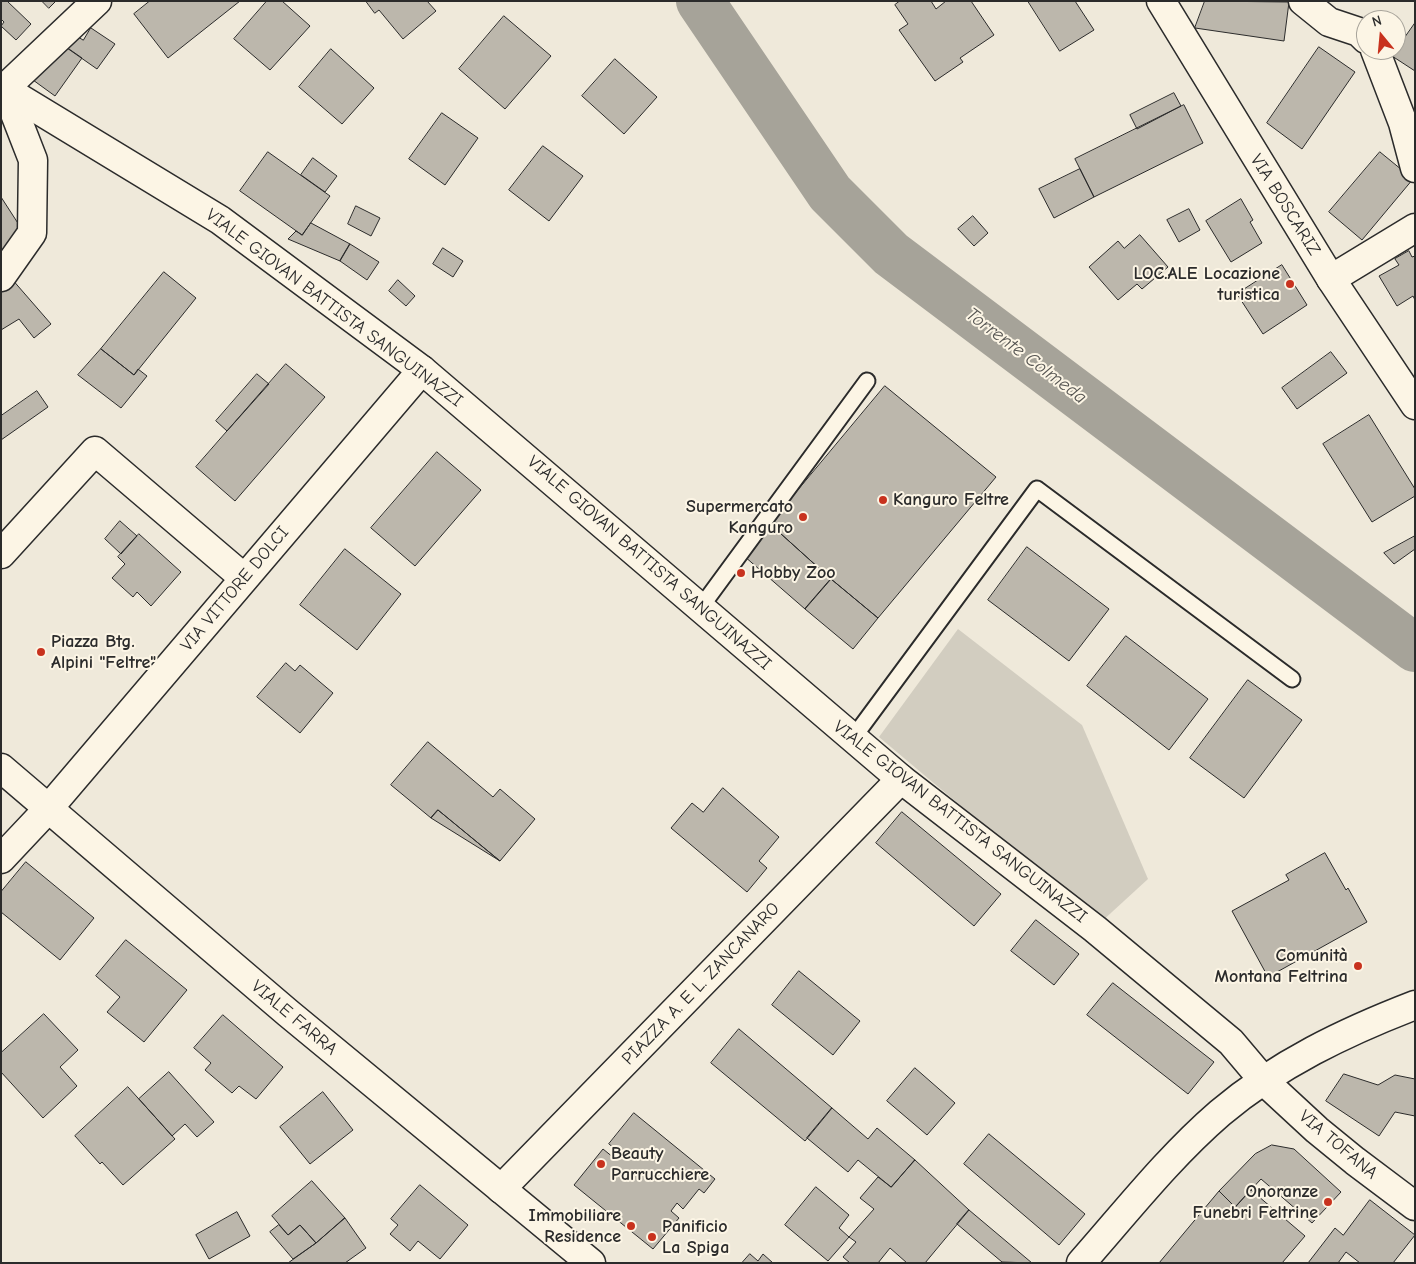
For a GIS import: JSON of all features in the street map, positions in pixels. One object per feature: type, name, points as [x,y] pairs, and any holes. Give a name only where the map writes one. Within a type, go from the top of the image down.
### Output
[{"type":"street","points":[[1,277],[32,233],[33,160],[3,87],[97,1]]},
{"type":"street","points":[[1303,1],[1329,22],[1356,31]]},
{"type":"street","name":"VIA BOSCARIZ","points":[[1166,3],[1331,279],[1415,405]]},
{"type":"street","points":[[1380,60],[1403,124],[1415,168]]},
{"type":"street","name":"VIALE GIOVAN BATTISTA SANGUINAZZI","points":[[3,87],[220,220],[422,370],[901,779],[1095,929],[1231,1042],[1264,1081]]},
{"type":"street","points":[[1331,279],[1415,228]]},
{"type":"street","name":"VIA VITTORE DOLCI","points":[[1,859],[48,809],[422,370]]},
{"type":"street","points":[[1,554],[95,451],[244,578]]},
{"type":"street","name":"VIALE FARRA","points":[[1,768],[288,1013],[591,1263]]},
{"type":"street","name":"PIAZZA A. E L. ZANCANARO","points":[[501,1189],[901,779]]},
{"type":"street","points":[[1081,1263],[1154,1180],[1195,1136],[1221,1112],[1264,1081],[1314,1049],[1338,1036],[1415,1005]]},
{"type":"street","name":"VIA TOFANA","points":[[1264,1081],[1325,1136],[1415,1206]]},
{"type":"lane","points":[[701,607],[867,381]]},
{"type":"lane","points":[[853,738],[1036,489],[1292,679]]},
{"type":"shaded area","points":[[958,629],[1082,725],[1148,879],[1100,923],[879,737]]},
{"type":"building","points":[[1,1],[7,1],[31,24],[16,40],[1,26],[4,22],[1,19]]},
{"type":"building","points":[[42,1],[56,1],[49,8]]},
{"type":"building","points":[[150,1],[240,1],[168,58],[134,14]]},
{"type":"building","points":[[267,1],[282,1],[310,26],[270,70],[234,39]]},
{"type":"building","points":[[366,1],[427,1],[436,11],[403,39],[379,10],[375,13]]},
{"type":"building","points":[[900,1],[931,1],[936,9],[946,1],[971,1],[994,35],[960,58],[963,62],[935,81],[899,30],[908,24],[895,5]]},
{"type":"building","points":[[1028,1],[1075,1],[1094,30],[1060,51]]},
{"type":"building","points":[[1205,1],[1289,2],[1284,41],[1195,28]]},
{"type":"building","points":[[504,16],[551,56],[505,109],[459,69]]},
{"type":"building","points":[[1415,23],[1415,71],[1398,60],[1406,60],[1406,36]]},
{"type":"building","points":[[91,28],[115,44],[97,69],[67,48],[75,35],[83,40]]},
{"type":"building","points":[[59,42],[82,58],[55,96],[33,80]]},
{"type":"building","points":[[1319,47],[1355,72],[1302,149],[1267,123]]},
{"type":"building","points":[[331,49],[374,88],[342,124],[299,87]]},
{"type":"building","points":[[615,59],[657,97],[624,134],[582,96]]},
{"type":"building","points":[[1174,93],[1181,106],[1137,129],[1130,115]]},
{"type":"building","points":[[1184,105],[1203,143],[1094,197],[1075,159]]},
{"type":"building","points":[[442,113],[478,138],[445,185],[409,159]]},
{"type":"building","points":[[543,146],[583,176],[549,221],[509,190]]},
{"type":"building","points":[[268,152],[330,196],[302,235],[240,191]]},
{"type":"building","points":[[1380,152],[1413,179],[1362,240],[1329,212]]},
{"type":"building","points":[[313,158],[337,176],[325,192],[301,175]]},
{"type":"building","points":[[1080,169],[1094,197],[1054,218],[1039,189]]},
{"type":"building","points":[[1,197],[23,231],[1,266]]},
{"type":"building","points":[[1241,199],[1253,220],[1250,222],[1262,243],[1231,262],[1206,221]]},
{"type":"building","points":[[356,206],[380,218],[371,236],[348,224]]},
{"type":"building","points":[[1189,209],[1200,230],[1179,242],[1167,220]]},
{"type":"building","points":[[973,216],[988,233],[974,246],[958,229]]},
{"type":"building","points":[[311,223],[350,244],[340,261],[288,239],[296,231],[302,235]]},
{"type":"building","points":[[1140,235],[1168,267],[1142,289],[1137,284],[1118,300],[1089,267],[1118,241],[1124,248]]},
{"type":"building","points":[[350,244],[379,262],[367,280],[340,261]]},
{"type":"building","points":[[443,248],[463,261],[453,277],[433,264]]},
{"type":"building","points":[[1409,251],[1412,257],[1415,256],[1415,300],[1413,296],[1397,306],[1379,276],[1399,265],[1395,259]]},
{"type":"building","points":[[1282,265],[1307,305],[1263,334],[1237,294]]},
{"type":"building","points":[[164,272],[196,298],[134,375],[101,349]]},
{"type":"building","points":[[11,278],[51,324],[34,338],[19,319],[1,330],[1,287]]},
{"type":"building","points":[[398,280],[415,296],[406,306],[389,291]]},
{"type":"building","points":[[101,349],[134,375],[138,369],[147,376],[121,408],[78,375]]},
{"type":"building","points":[[1331,352],[1347,373],[1297,409],[1282,388]]},
{"type":"building","points":[[286,364],[325,397],[235,501],[196,467]]},
{"type":"building","points":[[257,374],[269,384],[227,431],[216,421]]},
{"type":"building","name":"Kanguro Feltre","points":[[885,386],[996,477],[878,618],[770,524]]},
{"type":"building","points":[[37,391],[48,407],[1,440],[1,416]]},
{"type":"building","points":[[1369,415],[1415,489],[1415,496],[1372,522],[1323,444]]},
{"type":"building","points":[[437,452],[481,490],[415,566],[371,528]]},
{"type":"building","points":[[120,521],[137,536],[121,554],[105,539]]},
{"type":"building","points":[[770,524],[831,579],[805,609],[744,556]]},
{"type":"building","points":[[139,534],[181,572],[151,606],[137,592],[133,597],[112,578],[125,564],[118,557]]},
{"type":"building","points":[[1415,536],[1415,549],[1394,564],[1384,553]]},
{"type":"building","points":[[1027,547],[1109,609],[1069,661],[988,600]]},
{"type":"building","points":[[345,549],[401,594],[357,650],[300,605]]},
{"type":"building","points":[[831,579],[878,618],[853,649],[805,609]]},
{"type":"building","points":[[1126,636],[1208,699],[1169,750],[1087,686]]},
{"type":"building","points":[[286,663],[295,671],[300,665],[333,693],[300,733],[257,697]]},
{"type":"building","points":[[1248,680],[1302,720],[1244,798],[1190,758]]},
{"type":"building","points":[[428,742],[493,797],[500,789],[535,819],[500,861],[438,810],[431,818],[391,785]]},
{"type":"building","points":[[723,788],[779,837],[759,861],[767,868],[747,892],[671,828],[692,803],[703,812]]},
{"type":"building","points":[[438,810],[500,861],[431,818]]},
{"type":"building","points":[[902,812],[1001,894],[974,926],[876,843]]},
{"type":"building","points":[[1325,853],[1367,922],[1268,977],[1232,911],[1289,880],[1286,875]]},
{"type":"building","points":[[26,862],[94,918],[60,960],[1,912],[1,892]]},
{"type":"building","points":[[1036,920],[1079,954],[1054,985],[1011,951]]},
{"type":"building","points":[[126,940],[187,990],[144,1042],[107,1012],[120,997],[96,976]]},
{"type":"building","points":[[799,971],[860,1021],[833,1055],[772,1005]]},
{"type":"building","points":[[1113,983],[1214,1062],[1188,1094],[1087,1015]]},
{"type":"building","points":[[44,1014],[78,1050],[60,1067],[77,1086],[43,1118],[1,1072],[1,1053]]},
{"type":"building","points":[[223,1015],[283,1067],[256,1099],[239,1086],[232,1093],[205,1070],[211,1063],[194,1048]]},
{"type":"building","points":[[739,1029],[832,1108],[805,1141],[711,1063]]},
{"type":"building","points":[[915,1068],[955,1103],[927,1135],[887,1101]]},
{"type":"building","points":[[169,1072],[214,1122],[197,1137],[185,1124],[172,1136],[139,1099]]},
{"type":"building","points":[[1344,1074],[1378,1085],[1395,1075],[1415,1079],[1415,1116],[1395,1112],[1379,1136],[1326,1101]]},
{"type":"building","points":[[128,1087],[175,1139],[123,1185],[102,1162],[100,1164],[75,1136]]},
{"type":"building","points":[[323,1092],[353,1130],[310,1164],[280,1127]]},
{"type":"building","points":[[832,1108],[868,1139],[877,1128],[915,1160],[891,1187],[858,1160],[848,1172],[807,1138]]},
{"type":"building","points":[[634,1113],[715,1179],[704,1193],[699,1189],[683,1209],[677,1203],[671,1211],[679,1218],[653,1249],[574,1185],[603,1149],[614,1158],[619,1152],[609,1144]]},
{"type":"building","points":[[989,1134],[1085,1214],[1059,1245],[964,1164]]},
{"type":"building","points":[[1272,1145],[1294,1149],[1341,1192],[1312,1223],[1261,1179],[1235,1207],[1219,1191],[1255,1154]]},
{"type":"building","points":[[915,1160],[969,1210],[925,1263],[907,1263],[890,1248],[878,1263],[850,1263],[843,1257],[856,1242],[849,1237],[874,1209],[860,1198],[878,1177],[891,1187]]},
{"type":"building","points":[[312,1181],[345,1218],[316,1243],[300,1225],[288,1235],[272,1216]]},
{"type":"building","points":[[420,1185],[468,1225],[440,1259],[418,1241],[410,1251],[390,1234],[398,1225],[391,1219]]},
{"type":"building","points":[[816,1187],[849,1215],[839,1228],[849,1237],[828,1261],[785,1225]]},
{"type":"building","points":[[1251,1190],[1305,1236],[1282,1263],[1159,1263],[1219,1191],[1235,1207]]},
{"type":"building","points":[[1370,1200],[1415,1235],[1393,1263],[1360,1263],[1346,1252],[1338,1263],[1308,1263],[1335,1228],[1343,1235]]},
{"type":"building","points":[[969,1210],[1032,1263],[1002,1262],[957,1224]]},
{"type":"building","points":[[237,1212],[250,1236],[209,1259],[196,1235]]},
{"type":"building","points":[[345,1218],[366,1248],[345,1263],[288,1263],[316,1243]]},
{"type":"building","points":[[279,1225],[288,1235],[300,1225],[316,1243],[293,1259],[270,1232]]},
{"type":"building","points":[[750,1254],[758,1261],[763,1254],[773,1263],[742,1263]]},
{"type":"waterway","name":"Torrente Colmeda","points":[[700,1],[830,193],[891,254],[1415,648]]},
{"type":"place","name":"LOC.ALE Locazione turistica","points":[[1290,284]]},
{"type":"place","name":"Kanguro Feltre","points":[[883,500]]},
{"type":"place","name":"Supermercato Kanguro","points":[[803,517]]},
{"type":"place","name":"Hobby Zoo","points":[[741,573]]},
{"type":"place","name":"Piazza Btg. Alpini \"Feltre\"","points":[[41,652]]},
{"type":"place","name":"Comunità Montana Feltrina","points":[[1358,966]]},
{"type":"place","name":"Beauty Parrucchiere","points":[[601,1164]]},
{"type":"place","name":"Onoranze Funebri Feltrine","points":[[1328,1202]]},
{"type":"place","name":"Immobiliare Residence","points":[[631,1226]]},
{"type":"place","name":"Panificio La Spiga","points":[[652,1237]]}]
